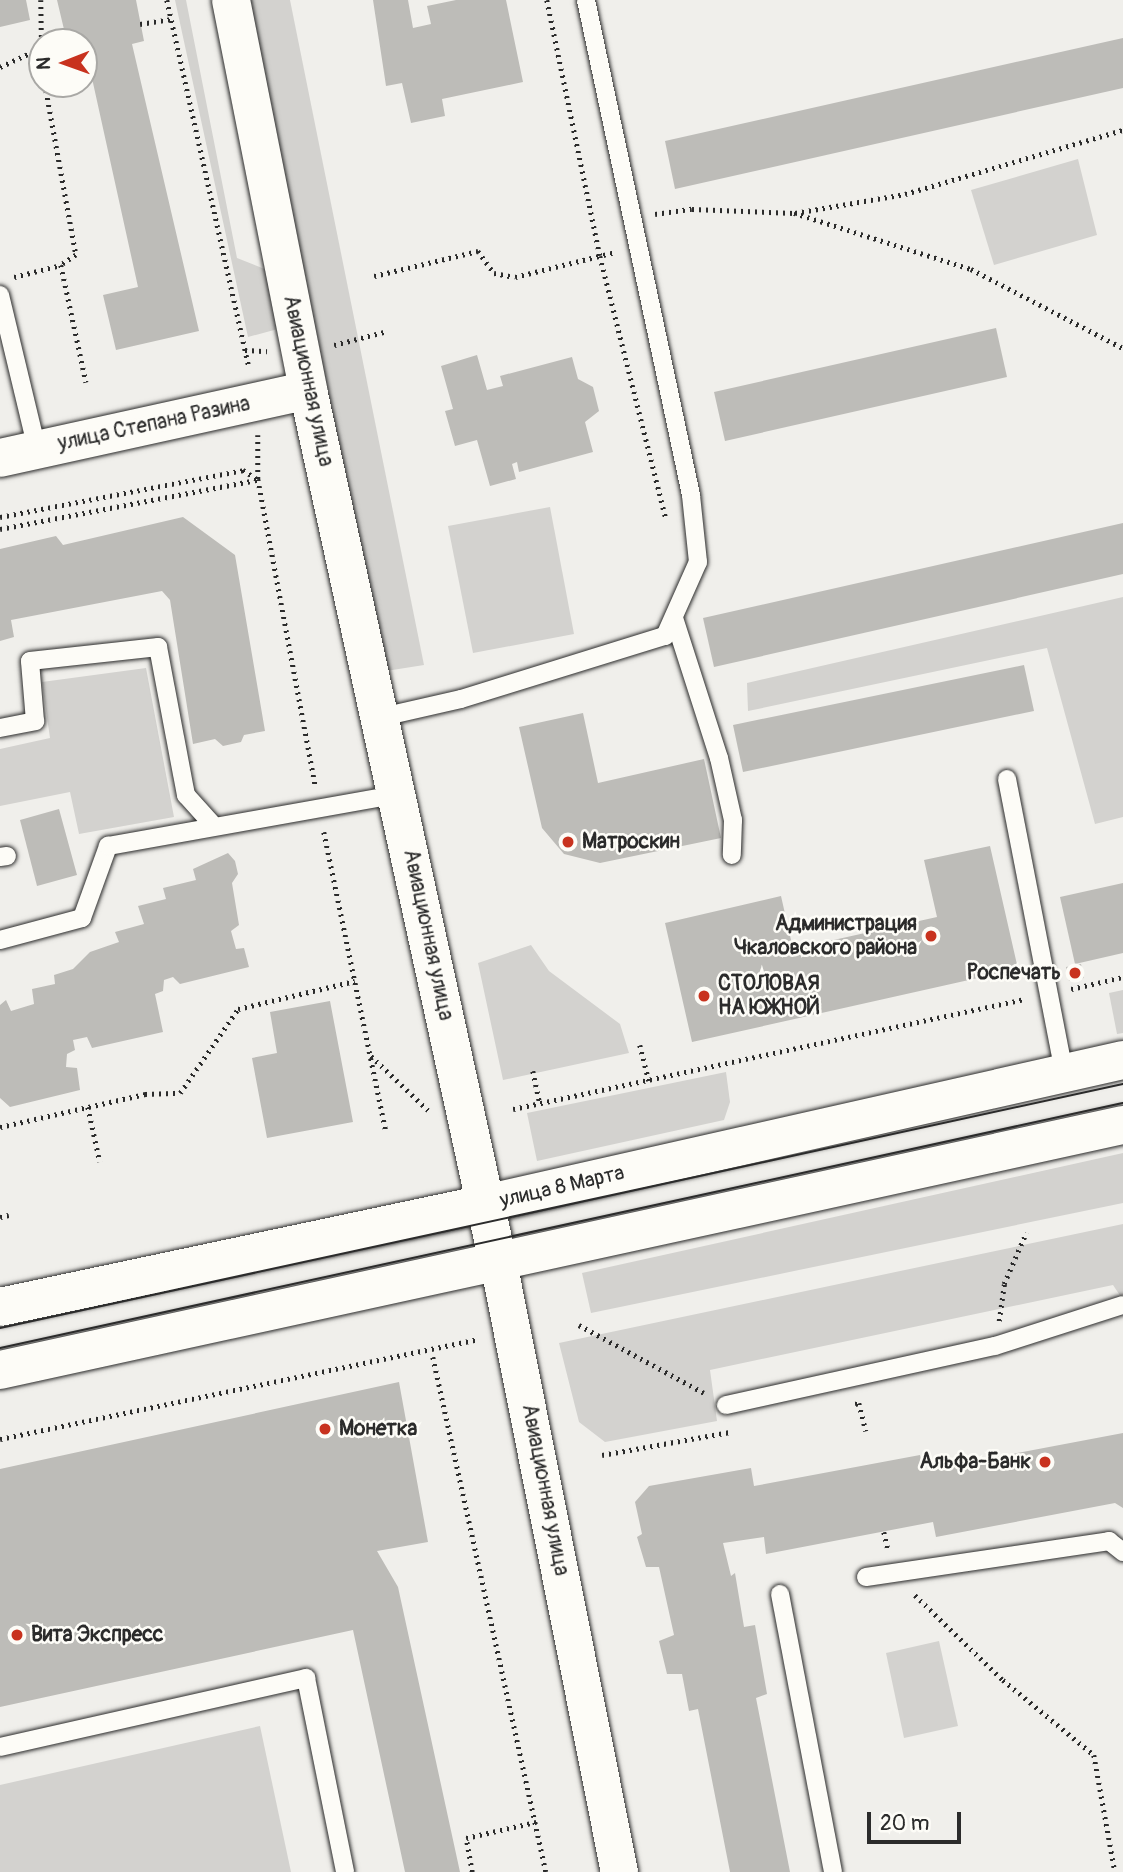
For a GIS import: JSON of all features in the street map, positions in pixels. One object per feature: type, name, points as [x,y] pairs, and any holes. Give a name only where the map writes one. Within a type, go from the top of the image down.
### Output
[{"type":"main road","name":"Авиационная улица","points":[[231,0],[308,390],[399,794],[498,1262]]},
{"type":"main road","name":"улица Степана Разина","points":[[0,458],[308,390]]},
{"type":"main road","name":"улица 8 Марта","points":[[0,1307],[485,1204],[1123,1060]]},
{"type":"main road","points":[[0,1370],[1123,1125]]},
{"type":"street","name":"Авиационная улица","points":[[498,1262],[619,1872]]},
{"type":"lane","points":[[382,717],[461,699],[665,636],[698,562],[691,495],[634,216],[586,0]]},
{"type":"lane","points":[[0,295],[37,449]]},
{"type":"lane","points":[[674,618],[719,758],[733,820],[732,855]]},
{"type":"lane","points":[[0,728],[35,721],[30,661],[158,647],[186,795],[214,826]]},
{"type":"lane","points":[[1007,779],[1064,1073]]},
{"type":"lane","points":[[0,940],[82,918],[108,846],[399,794]]},
{"type":"lane","points":[[726,1405],[995,1346],[1123,1306]]},
{"type":"lane","points":[[866,1577],[1109,1541],[1123,1552]]},
{"type":"lane","points":[[780,1594],[833,1872]]},
{"type":"lane","points":[[0,1747],[306,1678],[345,1872]]},
{"type":"path","points":[[41,0],[41,28]]},
{"type":"path","points":[[167,0],[258,402],[258,479],[319,810],[386,1131]]},
{"type":"path","points":[[548,0],[600,256],[669,532]]},
{"type":"path","points":[[140,24],[171,19]]},
{"type":"path","points":[[0,67],[28,55]]},
{"type":"path","points":[[0,281],[61,265],[76,255],[48,98]]},
{"type":"path","points":[[634,216],[692,209],[794,213],[905,194],[1123,130]]},
{"type":"path","points":[[794,213],[971,269],[1123,348]]},
{"type":"path","points":[[374,276],[478,251],[494,273],[515,277],[640,246]]},
{"type":"path","points":[[61,265],[86,382]]},
{"type":"path","points":[[0,517],[243,470],[258,479]]},
{"type":"path","points":[[0,529],[258,479]]},
{"type":"path","points":[[513,1109],[1123,977]]},
{"type":"path","points":[[0,1127],[152,1092],[180,1093],[238,1009],[355,981]]},
{"type":"path","points":[[640,1045],[649,1081]]},
{"type":"path","points":[[370,1055],[430,1111]]},
{"type":"path","points":[[533,1071],[540,1103]]},
{"type":"path","points":[[88,1107],[100,1162]]},
{"type":"path","points":[[0,1217],[9,1215]]},
{"type":"path","points":[[995,1346],[1004,1284],[1026,1233]]},
{"type":"path","points":[[0,1439],[476,1338],[487,1345]]},
{"type":"path","points":[[433,1357],[546,1872]]},
{"type":"path","points":[[602,1455],[730,1433]]},
{"type":"path","points":[[884,1532],[892,1573],[1003,1680],[1094,1755],[1115,1872]]},
{"type":"path","points":[[472,1872],[466,1838],[536,1822]]},
{"type":"shaded area","points":[[175,0],[186,0],[237,258],[272,272],[285,327],[248,337]]},
{"type":"shaded area","points":[[244,0],[290,0],[424,665],[386,671]]},
{"type":"shaded area","points":[[1078,159],[1097,235],[994,265],[971,190]]},
{"type":"shaded area","points":[[550,507],[574,634],[473,653],[448,526]]},
{"type":"shaded area","points":[[1123,597],[1123,817],[1095,824],[1047,648],[748,711],[747,683]]},
{"type":"shaded area","points":[[146,668],[174,817],[79,834],[70,792],[0,806],[0,749],[50,738],[42,682]]},
{"type":"shaded area","points":[[531,945],[549,971],[620,1024],[629,1053],[503,1080],[478,963]]},
{"type":"shaded area","points":[[1123,990],[1123,1033],[1117,1034],[1109,993]]},
{"type":"shaded area","points":[[726,1072],[730,1102],[724,1120],[537,1161],[527,1113]]},
{"type":"shaded area","points":[[1123,1153],[1123,1203],[591,1313],[582,1273]]},
{"type":"shaded area","points":[[1123,1224],[1123,1300],[1113,1285],[710,1370],[717,1421],[605,1442],[579,1422],[559,1343]]},
{"type":"shaded area","points":[[939,1641],[958,1726],[904,1738],[886,1653]]},
{"type":"shaded area","points":[[260,1726],[291,1872],[0,1872],[0,1785]]},
{"type":"building","points":[[0,0],[26,0],[30,20],[0,27]]},
{"type":"building","points":[[57,0],[136,0],[144,41],[132,44],[199,331],[116,350],[103,295],[138,287],[96,98],[98,28],[64,28]]},
{"type":"building","points":[[373,0],[408,0],[413,28],[431,24],[427,6],[456,0],[506,0],[523,82],[442,99],[445,116],[411,123],[402,83],[386,86]]},
{"type":"building","points":[[1123,38],[1123,88],[675,189],[665,141]]},
{"type":"building","points":[[996,328],[1007,377],[725,441],[714,392]]},
{"type":"building","points":[[477,355],[487,390],[503,386],[500,376],[572,357],[578,379],[593,387],[599,411],[585,422],[593,452],[519,472],[517,462],[512,464],[516,479],[490,486],[477,440],[455,446],[445,411],[453,409],[441,366]]},
{"type":"building","points":[[183,517],[235,555],[265,731],[244,735],[241,742],[223,746],[215,739],[193,744],[170,600],[162,591],[11,620],[14,637],[0,641],[0,549],[56,536],[63,545]]},
{"type":"building","points":[[1123,523],[1123,574],[714,667],[703,618]]},
{"type":"building","points":[[1024,665],[1034,711],[743,772],[733,725]]},
{"type":"building","points":[[583,713],[598,783],[704,759],[721,838],[600,863],[564,854],[542,828],[519,727]]},
{"type":"building","points":[[59,809],[77,875],[37,886],[20,820]]},
{"type":"building","name":"Администрация Чкаловского района","points":[[990,846],[1018,969],[692,1042],[665,923],[781,896],[793,949],[937,917],[924,860]]},
{"type":"building","points":[[228,853],[235,861],[238,874],[232,883],[239,925],[231,931],[236,949],[244,948],[249,967],[180,984],[173,977],[164,980],[163,991],[155,994],[163,1032],[92,1048],[87,1037],[73,1040],[75,1050],[67,1054],[66,1067],[77,1068],[80,1090],[10,1107],[0,1098],[0,1005],[6,1000],[11,1011],[34,1004],[32,989],[55,984],[54,975],[73,969],[90,952],[119,942],[115,932],[144,924],[138,906],[166,899],[163,888],[196,880],[193,869]]},
{"type":"building","points":[[1123,883],[1123,953],[1075,964],[1060,897]]},
{"type":"building","name":"Роспечать","points":[[1081,964],[1084,978],[1069,981],[1066,967]]},
{"type":"building","points":[[330,1001],[353,1122],[267,1138],[252,1058],[277,1053],[270,1012]]},
{"type":"building","points":[[399,1382],[428,1542],[377,1551],[398,1587],[460,1872],[405,1872],[353,1630],[0,1707],[0,1469]]},
{"type":"building","points":[[1123,1433],[1123,1508],[1115,1503],[936,1537],[933,1522],[766,1554],[764,1537],[723,1543],[731,1576],[735,1573],[744,1627],[755,1625],[767,1694],[756,1698],[790,1872],[730,1872],[698,1709],[689,1711],[682,1674],[667,1674],[659,1641],[674,1635],[659,1567],[646,1567],[637,1537],[642,1534],[635,1502],[649,1486],[751,1468],[754,1486],[920,1455],[923,1471]]},
{"type":"tram line","points":[[0,1328],[1123,1084]]},
{"type":"tram line","points":[[0,1348],[1123,1103]]},
{"type":"place","name":"Матроскин","points":[[568,842]]},
{"type":"place","name":"Администрация Чкаловского района","points":[[931,936]]},
{"type":"place","name":"Роспечать","points":[[1075,973]]},
{"type":"place","name":"СТОЛОВАЯ НА ЮЖНОЙ","points":[[704,996]]},
{"type":"place","name":"Монетка","points":[[325,1429]]},
{"type":"place","name":"Альфа-Банк","points":[[1045,1462]]},
{"type":"place","name":"Вита Экспресс","points":[[17,1635]]}]
